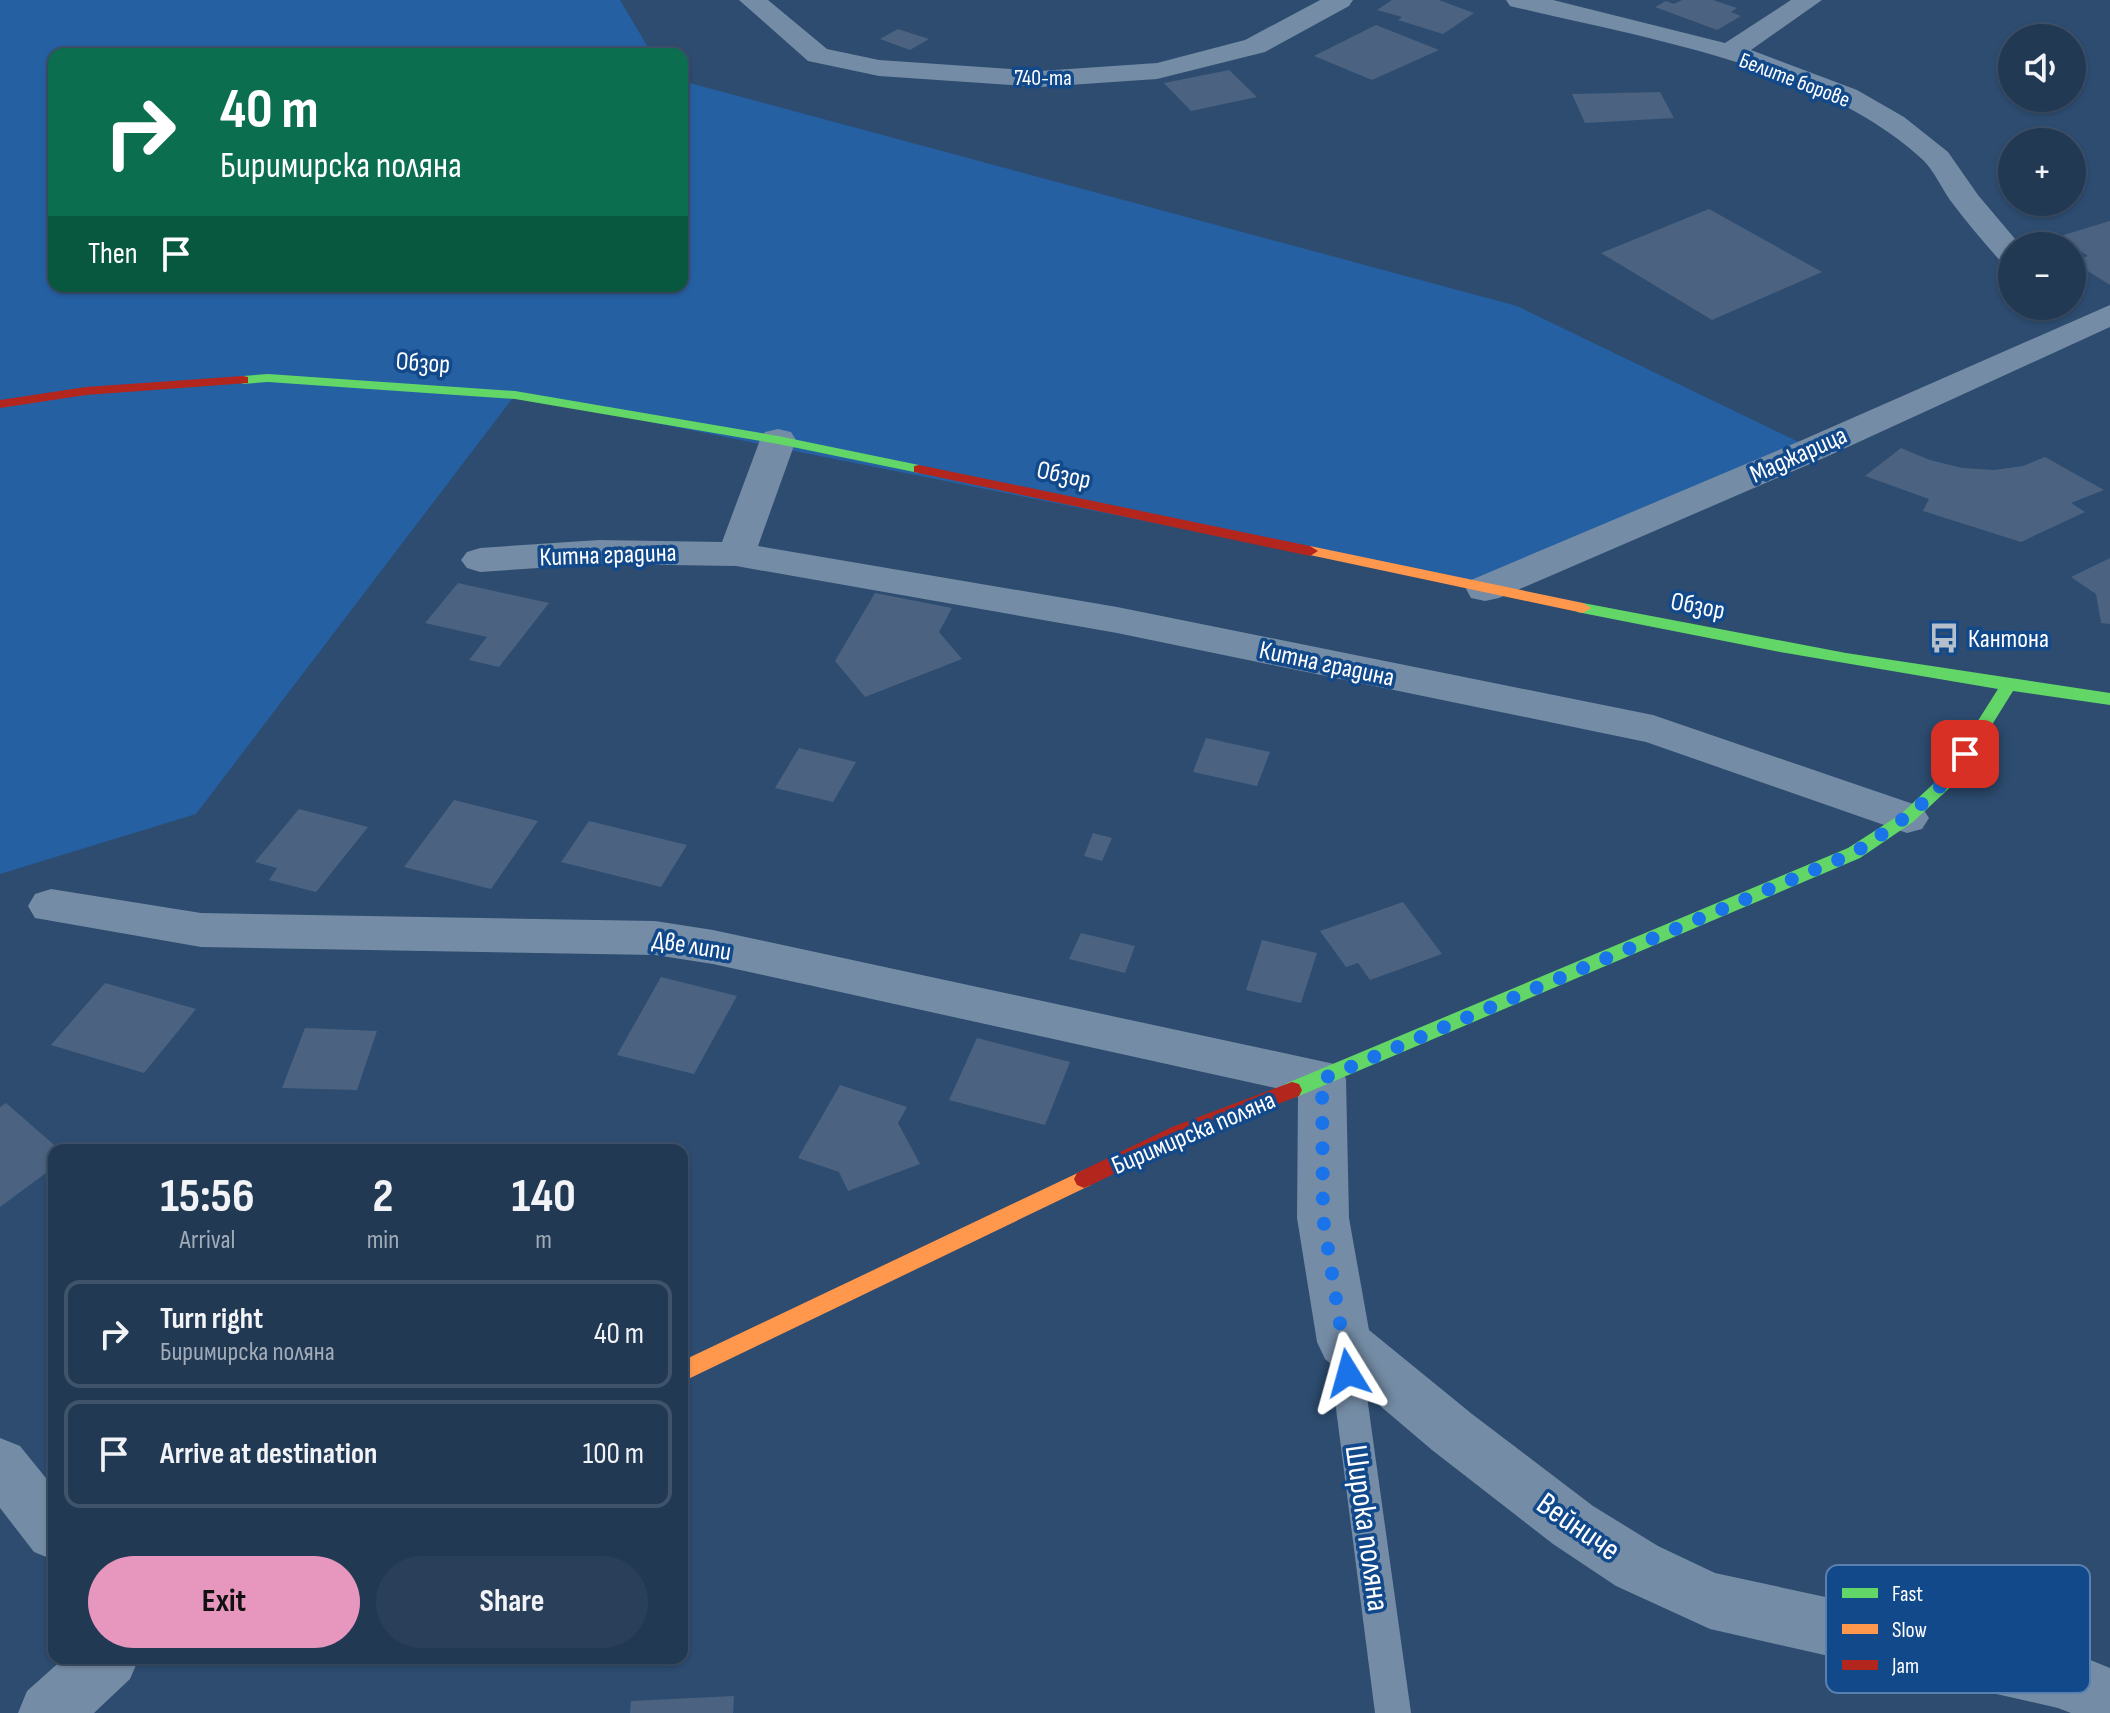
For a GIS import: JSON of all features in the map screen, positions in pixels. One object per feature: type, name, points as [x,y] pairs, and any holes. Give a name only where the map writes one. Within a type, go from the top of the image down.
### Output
[{"type":"street","name":"740-та","points":[[752,0],[818,55],[879,68],[1040,79],[1157,71],[1255,46],[1340,0]]},
{"type":"street","name":"Белите борове","points":[[1519,0],[1728,53],[1831,88],[1894,122],[1934,156],[1998,238]]},
{"type":"street","points":[[1728,53],[1809,0]]},
{"type":"street","name":"Маджарица","points":[[1485,589],[1813,449],[2088,315]]},
{"type":"street","name":"Обзор","points":[[0,404],[86,391],[268,378],[515,395],[778,440],[1744,641],[2008,686],[2110,699]]},
{"type":"street","points":[[736,554],[778,440]]},
{"type":"street","name":"Китна градина","points":[[480,560],[599,552],[736,554],[1117,620],[1653,729],[1907,818]]},
{"type":"street","name":"Биримирска поляна","points":[[688,1369],[1179,1133],[1322,1079],[1854,853],[1907,818],[1951,777],[2008,686]]},
{"type":"street","name":"Две липи","points":[[51,906],[201,930],[655,938],[713,947],[1322,1079]]},
{"type":"street","points":[[1322,1079],[1323,1218],[1344,1342]]},
{"type":"street","name":"Вейниче","points":[[1344,1342],[1561,1516],[1637,1566],[1710,1600],[1826,1626]]},
{"type":"street","points":[[0,1464],[48,1525]]},
{"type":"street","points":[[49,1713],[102,1664]]},
{"type":"street","name":"Вейниче","points":[[2090,1690],[2110,1699]]},
{"type":"lane","name":"Широка поляна","points":[[1344,1342],[1393,1713]]},
{"type":"shaded area","points":[[0,0],[620,0],[648,48],[48,48],[48,292],[688,292],[688,83],[1517,306],[1813,449],[1485,589],[515,395],[196,814],[0,874]]},
{"type":"building","points":[[1392,0],[1439,0],[1474,13],[1443,34],[1377,10]]},
{"type":"building","points":[[1682,0],[1713,0],[1737,8],[1731,12],[1741,16],[1717,30],[1655,7],[1666,1],[1674,4]]},
{"type":"building","points":[[1376,25],[1439,50],[1372,80],[1314,56]]},
{"type":"building","points":[[898,29],[929,39],[910,50],[880,39]]},
{"type":"building","points":[[1229,70],[1257,97],[1191,111],[1164,83]]},
{"type":"building","points":[[1660,92],[1674,118],[1585,123],[1572,94]]},
{"type":"building","points":[[1709,209],[1822,272],[1712,320],[1601,253]]},
{"type":"building","points":[[2110,221],[2110,285],[2086,270],[2086,232],[2074,232]]},
{"type":"building","points":[[1901,448],[1962,468],[1994,470],[2023,466],[2045,457],[2104,490],[2071,503],[2085,512],[2021,542],[1923,511],[1929,499],[1865,476]]},
{"type":"building","points":[[2110,558],[2110,624],[2101,623],[2096,594],[2071,577]]},
{"type":"building","points":[[458,583],[549,603],[499,667],[469,660],[487,637],[425,623]]},
{"type":"building","points":[[875,593],[952,608],[939,632],[962,659],[865,697],[835,661]]},
{"type":"building","points":[[1206,738],[1270,752],[1257,786],[1193,772]]},
{"type":"building","points":[[799,748],[856,762],[833,802],[775,788]]},
{"type":"building","points":[[454,800],[538,821],[491,889],[404,867]]},
{"type":"building","points":[[299,809],[368,827],[316,892],[269,880],[277,868],[255,862]]},
{"type":"building","points":[[589,821],[687,845],[661,887],[561,862]]},
{"type":"building","points":[[1093,833],[1112,838],[1102,861],[1084,856]]},
{"type":"building","points":[[1403,902],[1442,954],[1370,980],[1358,963],[1346,967],[1320,931]]},
{"type":"building","points":[[1081,933],[1135,946],[1125,973],[1069,959]]},
{"type":"building","points":[[1262,940],[1317,953],[1301,1003],[1246,990]]},
{"type":"building","points":[[661,977],[737,996],[694,1074],[617,1055]]},
{"type":"building","points":[[105,983],[196,1009],[144,1073],[51,1045]]},
{"type":"building","points":[[305,1028],[377,1031],[357,1090],[282,1088]]},
{"type":"building","points":[[977,1038],[1070,1062],[1045,1125],[949,1100]]},
{"type":"building","points":[[840,1085],[907,1107],[898,1123],[920,1164],[848,1191],[839,1172],[798,1158]]},
{"type":"building","points":[[6,1103],[53,1144],[48,1144],[48,1171],[0,1207],[0,1107]]},
{"type":"building","points":[[734,1696],[733,1713],[630,1713],[631,1701]]},
{"type":"traffic: fast","points":[[243,380],[268,378],[515,395],[778,440],[919,469]]},
{"type":"traffic: fast","points":[[1583,608],[1846,658],[2110,699]]},
{"type":"traffic: fast","points":[[1292,1090],[1854,853],[1907,818],[1951,777],[2008,686]]},
{"type":"traffic: slow","points":[[1310,551],[1583,608]]},
{"type":"traffic: slow","points":[[688,1369],[1084,1179]]},
{"type":"traffic: jam","points":[[0,404],[86,391],[243,380]]},
{"type":"traffic: jam","points":[[919,469],[1310,551]]},
{"type":"traffic: jam","points":[[1084,1179],[1179,1133],[1292,1090]]},
{"type":"place","name":"Кантона","points":[[1944,638]]},
{"type":"route","points":[[1348,1373],[1323,1218],[1322,1079],[1854,853],[1907,818],[1951,777],[1965,754]]}]
